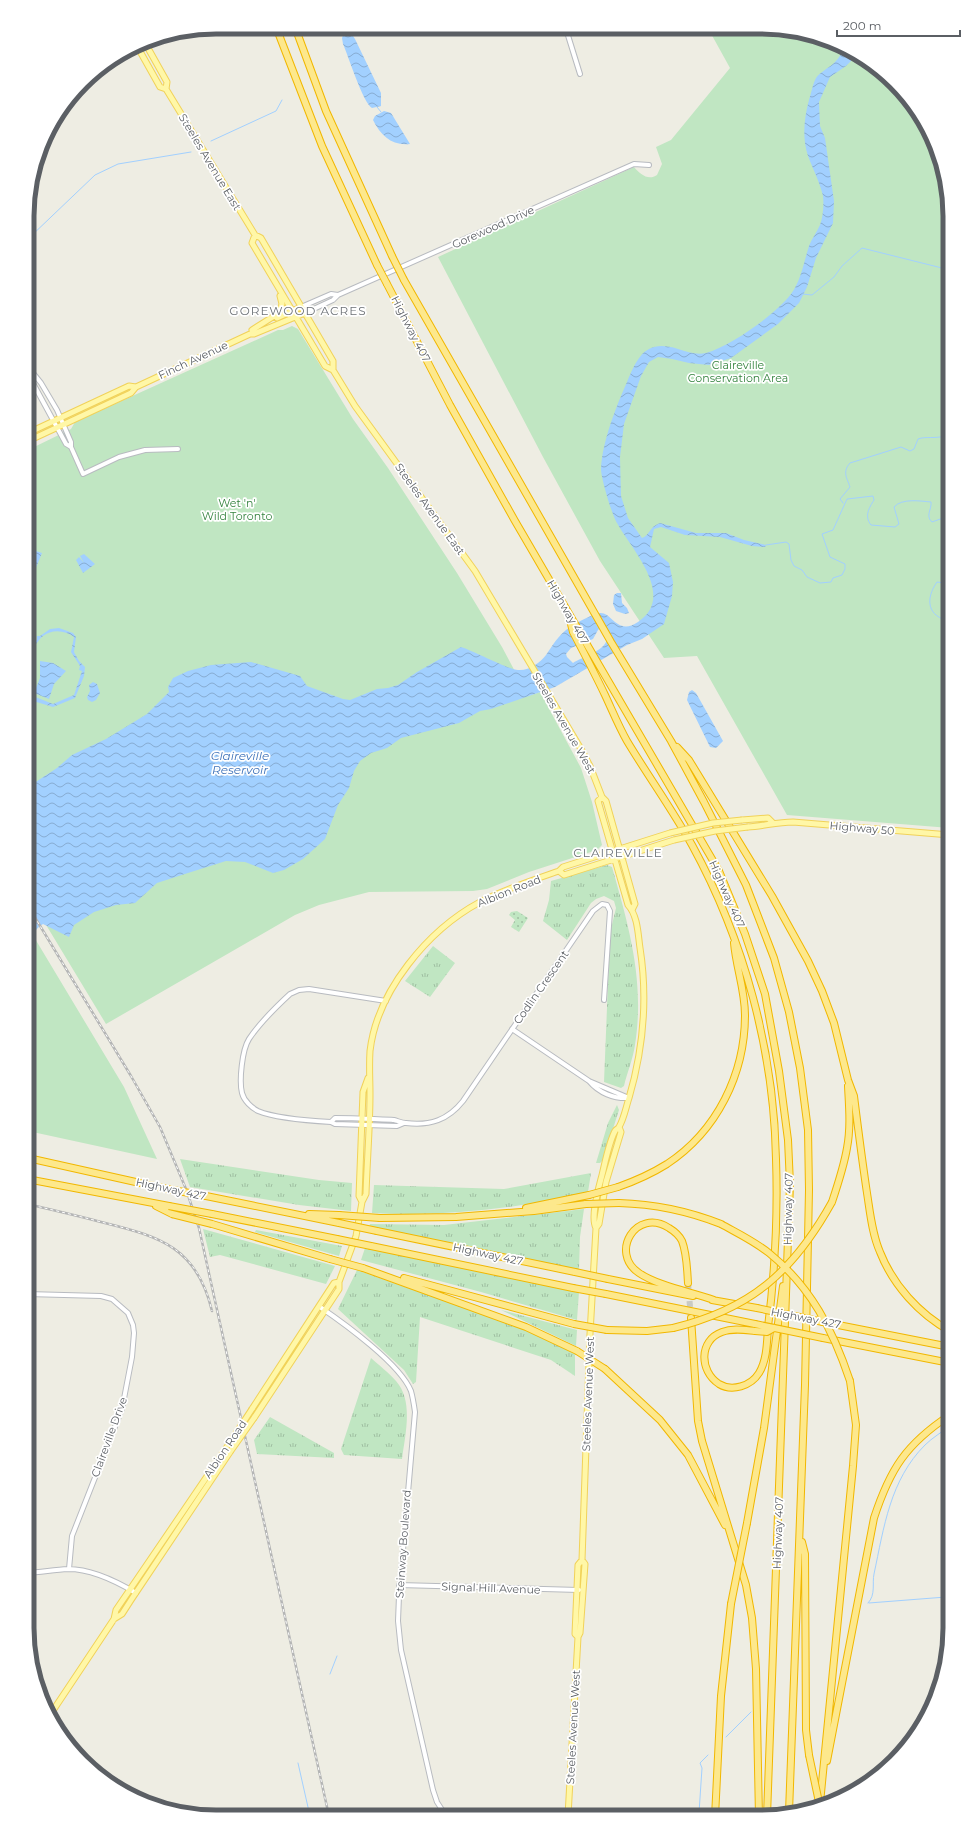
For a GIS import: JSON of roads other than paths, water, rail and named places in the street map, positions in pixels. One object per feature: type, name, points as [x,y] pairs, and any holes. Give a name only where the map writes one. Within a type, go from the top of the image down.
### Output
[{"type":"highway","name":"Highway 407","points":[[279,34],[322,146],[377,265],[450,405],[568,613],[719,871],[745,934],[765,994],[779,1071],[788,1140],[790,1184],[767,1810]]},
{"type":"highway","name":"Highway 407","points":[[297,34],[326,111],[404,280],[574,577],[671,741],[746,885],[774,958],[789,1012],[800,1068],[808,1130],[809,1190],[800,1534],[789,1808]]},
{"type":"highway","points":[[568,613],[573,632],[594,672],[626,740],[681,826],[704,869],[738,948],[764,1041],[776,1135],[778,1210],[772,1300],[765,1359],[760,1372],[751,1383],[732,1388],[716,1382],[706,1371],[704,1362],[704,1354],[712,1338],[720,1332],[755,1327]]},
{"type":"highway","points":[[671,741],[689,760],[772,896],[804,954],[822,991],[834,1023],[848,1080],[854,1096],[871,1218],[880,1252],[890,1273],[904,1293],[923,1312],[943,1327]]},
{"type":"highway","points":[[290,1213],[380,1218],[456,1217],[512,1211],[589,1195],[618,1187],[640,1179],[668,1164],[690,1145],[711,1122],[724,1101],[736,1076],[743,1047],[745,1014],[742,981],[734,950],[734,938]]},
{"type":"highway","points":[[152,1204],[172,1214],[212,1224],[330,1259],[574,1324],[607,1330],[647,1331],[673,1328],[717,1314],[738,1304],[770,1282],[793,1261],[808,1242],[832,1202],[841,1175],[847,1148],[850,1120],[848,1080]]},
{"type":"highway","name":"Highway 427","points":[[34,1159],[608,1279],[943,1346]]},
{"type":"highway","name":"Highway 427","points":[[34,1180],[152,1204],[212,1214],[606,1294],[755,1327],[767,1332],[774,1328],[943,1363]]},
{"type":"highway","points":[[512,1211],[534,1211],[586,1204],[619,1202],[680,1210],[721,1224],[768,1253],[798,1282],[821,1313],[839,1348],[850,1381],[856,1426],[821,1800]]},
{"type":"highway","points":[[688,1283],[686,1253],[681,1240],[675,1231],[664,1224],[653,1222],[640,1225],[631,1233],[626,1242],[626,1253],[630,1264],[639,1273],[655,1281],[714,1300]]},
{"type":"highway","points":[[715,1810],[721,1696],[731,1604],[764,1428],[788,1251]]},
{"type":"highway","points":[[363,1268],[526,1327],[577,1351],[605,1369],[660,1420],[688,1455],[731,1537]]},
{"type":"highway","points":[[690,1318],[698,1421],[702,1441],[746,1585],[752,1618],[756,1669],[759,1810]]},
{"type":"highway","points":[[823,1774],[829,1753],[874,1518],[884,1489],[897,1466],[911,1447],[930,1429],[943,1420]]},
{"type":"highway","points":[[800,1534],[805,1554],[806,1730],[809,1755],[819,1800]]},
{"type":"main road","name":"Steeles Avenue East","points":[[148,47],[167,82],[166,89],[256,235],[261,238],[333,361],[333,370],[355,406],[475,571],[522,650]]},
{"type":"main road","name":"Steeles Avenue East","points":[[140,51],[160,87],[166,89]]},
{"type":"main road","name":"Steeles Avenue East","points":[[256,235],[252,243],[325,366],[333,370]]},
{"type":"main road","points":[[251,332],[278,315],[281,310],[282,301],[275,288],[274,280]]},
{"type":"main road","name":"Finch Avenue","points":[[34,438],[131,393],[136,387],[302,307]]},
{"type":"main road","name":"Finch Avenue","points":[[251,332],[254,334],[305,313]]},
{"type":"main road","name":"Finch Avenue","points":[[34,430],[128,386],[136,387]]},
{"type":"main road","name":"Steeles Avenue West","points":[[522,650],[588,762],[602,797],[606,801],[635,904],[632,910]]},
{"type":"main road","name":"Steeles Avenue West","points":[[568,1810],[578,1637],[580,1633],[585,1564],[582,1560],[590,1334],[596,1228],[600,1224],[606,1182],[621,1132],[619,1127],[629,1098],[640,1055],[644,1010],[642,957],[632,910],[628,906],[598,801],[602,797]]},
{"type":"main road","name":"Highway 50","points":[[620,849],[670,833],[706,825],[768,818],[773,823]]},
{"type":"main road","name":"Highway 50","points":[[615,858],[674,840],[714,831],[768,826],[773,823],[793,822],[943,834]]},
{"type":"main road","name":"Albion Road","points":[[53,1710],[114,1620],[122,1614],[326,1311],[339,1289],[339,1282],[356,1236],[362,1202],[366,1194],[370,1050],[386,1001],[412,959],[433,936],[457,917],[492,896],[559,871],[563,867],[620,849]]},
{"type":"main road","name":"Albion Road","points":[[559,871],[564,875],[615,858]]},
{"type":"main road","name":"Albion Road","points":[[362,1202],[359,1196],[363,1092],[369,1074]]},
{"type":"main road","name":"Albion Road","points":[[114,1620],[116,1610],[229,1444],[320,1307],[334,1283],[339,1282]]},
{"type":"main road","name":"Steeles Avenue West","points":[[578,1637],[575,1634],[578,1565],[582,1560]]},
{"type":"street","points":[[568,34],[580,74]]},
{"type":"street","name":"Gorewood Drive","points":[[305,313],[333,300],[338,295],[634,164],[649,165]]},
{"type":"street","name":"Gorewood Drive","points":[[302,307],[331,294],[338,295]]},
{"type":"street","points":[[34,374],[41,383],[63,424],[83,474],[119,457],[145,450],[178,449]]},
{"type":"street","points":[[34,385],[66,444],[71,447]]},
{"type":"street","name":"Codlin Crescent","points":[[404,1123],[397,1126],[335,1124],[331,1122],[335,1118],[369,1118],[404,1123],[433,1123],[454,1112],[464,1101],[592,911],[602,904],[607,905],[610,911],[604,1000]]},
{"type":"street","points":[[331,1122],[303,1120],[266,1113],[258,1111],[249,1104],[244,1097],[242,1089],[243,1056],[248,1040],[287,997],[299,990],[309,989],[386,1001]]},
{"type":"street","points":[[512,1030],[589,1081],[594,1087],[604,1093],[620,1098],[629,1098]]},
{"type":"street","name":"Claireville Drive","points":[[34,1294],[101,1296],[112,1299],[128,1312],[133,1325],[132,1358],[122,1409],[72,1536],[69,1569]]},
{"type":"street","name":"Steinway Boulevard","points":[[320,1307],[393,1366],[406,1383],[412,1396],[415,1412],[399,1585],[398,1621],[401,1650],[433,1790],[437,1802],[442,1810]]},
{"type":"street","points":[[34,1572],[69,1569],[98,1575],[136,1593]]},
{"type":"street","name":"Signal Hill Avenue","points":[[399,1585],[583,1591]]},
{"type":"water","points":[[344,34],[352,34],[355,39],[381,93],[381,106],[372,108],[368,104],[360,88],[342,38]]},
{"type":"water","name":"Claireville Reservoir","points":[[842,53],[853,59],[846,66],[830,77],[819,102],[820,126],[825,138],[834,201],[833,223],[816,258],[807,287],[799,303],[778,324],[731,358],[709,365],[658,357],[649,362],[641,376],[624,424],[620,457],[621,496],[628,518],[642,538],[660,523],[696,533],[726,533],[744,540],[766,545],[765,547],[752,546],[720,537],[685,535],[661,527],[654,529],[650,547],[669,563],[673,582],[672,596],[664,624],[642,639],[627,645],[555,687],[491,709],[480,711],[459,723],[401,738],[387,748],[371,753],[360,761],[354,771],[349,788],[338,805],[325,839],[303,859],[284,870],[273,873],[245,862],[226,861],[157,883],[135,903],[116,905],[94,912],[74,925],[69,937],[43,924],[34,934],[34,783],[57,768],[72,755],[106,739],[147,714],[169,692],[168,687],[173,678],[188,671],[211,665],[251,662],[300,676],[307,686],[343,699],[350,700],[377,689],[398,685],[417,672],[461,647],[499,664],[518,670],[526,669],[541,661],[565,630],[588,617],[600,613],[608,616],[620,625],[631,626],[638,622],[649,611],[653,599],[652,586],[640,559],[615,519],[603,480],[601,469],[602,459],[610,425],[618,402],[635,364],[645,352],[658,346],[667,346],[692,353],[706,353],[728,344],[752,329],[764,320],[791,294],[800,277],[809,246],[820,225],[823,207],[822,191],[806,149],[804,128],[807,107],[816,78],[838,59]],"holes":[[[604,626],[607,639],[605,643],[593,653],[573,663],[567,657],[566,654],[571,648],[593,639],[598,630]]]},
{"type":"water","points":[[384,111],[391,113],[410,144],[392,142],[383,135],[373,120],[375,116]]},
{"type":"water","points":[[34,550],[42,553],[34,571]]},
{"type":"water","points":[[84,554],[95,564],[83,573],[76,560],[79,557],[84,563],[80,556]]},
{"type":"water","points":[[621,593],[622,603],[627,608],[629,613],[625,614],[616,611],[613,604],[614,595]]},
{"type":"water","points":[[59,628],[73,633],[76,637],[74,652],[79,661],[85,667],[84,676],[75,698],[53,707],[34,701],[34,696],[53,704],[74,695],[82,671],[79,670],[80,666],[71,652],[74,637],[67,633],[58,631],[50,632],[43,636],[34,646],[37,636],[40,636],[50,629]]},
{"type":"water","points":[[40,661],[53,663],[66,671],[54,684],[49,699],[34,693],[40,678]]},
{"type":"water","points":[[93,682],[97,684],[100,693],[96,700],[92,702],[88,700],[87,697],[90,691],[89,685]]},
{"type":"water","points":[[692,690],[696,693],[723,741],[716,748],[710,747],[687,700],[689,692]]},
{"type":"waterway","points":[[211,141],[276,111],[282,100]]},
{"type":"waterway","points":[[377,107],[381,112]]},
{"type":"waterway","points":[[34,233],[95,175],[118,164],[191,152]]},
{"type":"waterway","points":[[802,294],[812,295],[834,277],[842,266],[862,248],[943,268]]},
{"type":"waterway","points":[[843,503],[840,499],[850,487],[846,472],[846,469],[850,463],[901,447],[910,451],[914,449],[918,439],[943,436]]},
{"type":"waterway","points":[[766,545],[786,542],[789,544],[791,560],[794,566],[802,570],[807,577],[820,583],[831,582],[833,578],[842,575],[845,569],[845,564],[830,557],[822,534],[833,530],[847,499],[873,496],[874,500],[869,509],[868,515],[871,525],[895,527],[899,524],[894,507],[897,504],[906,501],[931,502],[929,515],[930,520],[932,522],[943,518]]},
{"type":"waterway","points":[[943,583],[937,582],[933,588],[930,606],[937,616],[943,619]]},
{"type":"waterway","points":[[868,1603],[873,1593],[874,1574],[885,1522],[896,1489],[913,1459],[928,1442],[943,1431]]},
{"type":"waterway","points":[[869,1603],[943,1597]]},
{"type":"waterway","points":[[330,1674],[337,1656]]},
{"type":"waterway","points":[[726,1737],[751,1712]]},
{"type":"waterway","points":[[699,1810],[702,1768],[700,1763],[708,1755]]},
{"type":"waterway","points":[[298,1763],[309,1810]]},
{"type":"tunnel","points":[[688,1283],[691,1318]]},
{"type":"railway","points":[[34,916],[131,1076],[160,1127],[186,1189],[199,1228],[328,1810]]},
{"type":"railway","points":[[34,1206],[125,1228],[160,1240],[186,1259],[197,1273],[212,1311]]},
{"type":"district","name":"GOREWOOD ACRES","points":[[298,311]]},
{"type":"district","name":"CLAIREVILLE","points":[[618,853]]},
{"type":"park label","name":"Claireville Conservation Area","points":[[738,371]]},
{"type":"park label","name":"Wet 'n' Wild Toronto","points":[[237,509]]}]
